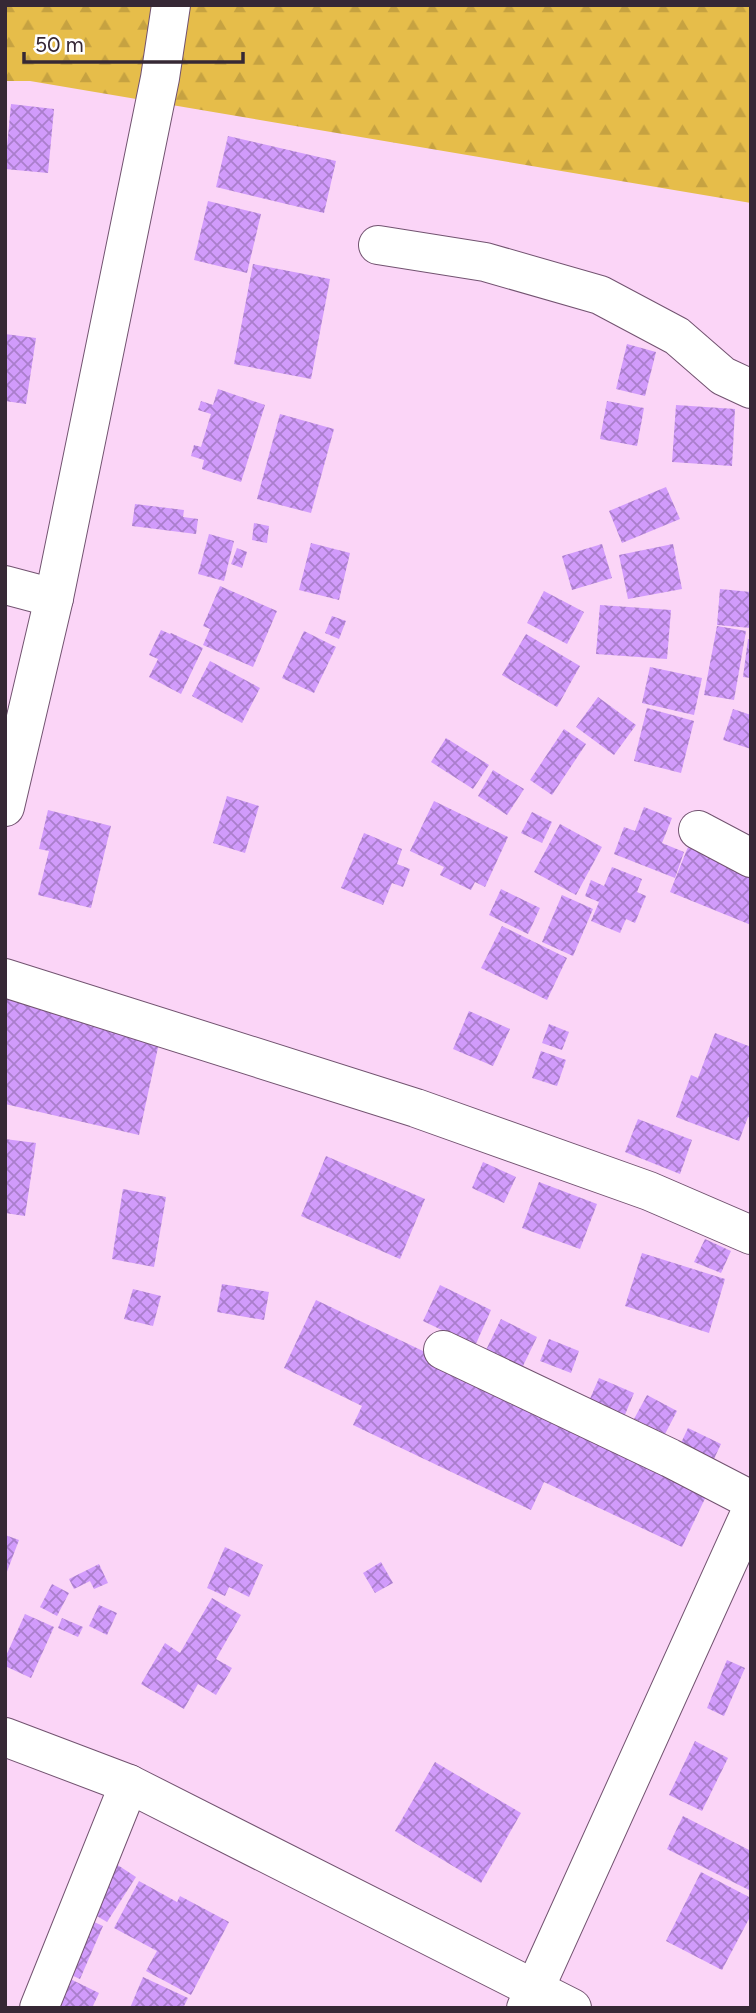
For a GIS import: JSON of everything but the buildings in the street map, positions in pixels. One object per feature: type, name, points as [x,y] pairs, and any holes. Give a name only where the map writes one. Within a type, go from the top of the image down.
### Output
[{"type":"street","points":[[5,807],[54,598],[160,78],[171,5]]},
{"type":"street","points":[[378,245],[485,262],[600,295],[677,336],[723,376],[751,389]]},
{"type":"street","points":[[5,585],[54,598]]},
{"type":"street","points":[[698,830],[751,858]]},
{"type":"street","points":[[5,978],[416,1108],[649,1191],[751,1235]]},
{"type":"street","points":[[443,1350],[670,1458],[751,1500]]},
{"type":"street","points":[[530,1998],[751,1511]]},
{"type":"street","points":[[5,1737],[129,1784],[530,1998],[572,2008]]},
{"type":"street","points":[[39,2008],[129,1784]]},
{"type":"green space","points":[[5,5],[751,5],[751,203],[30,81],[5,81]]}]
